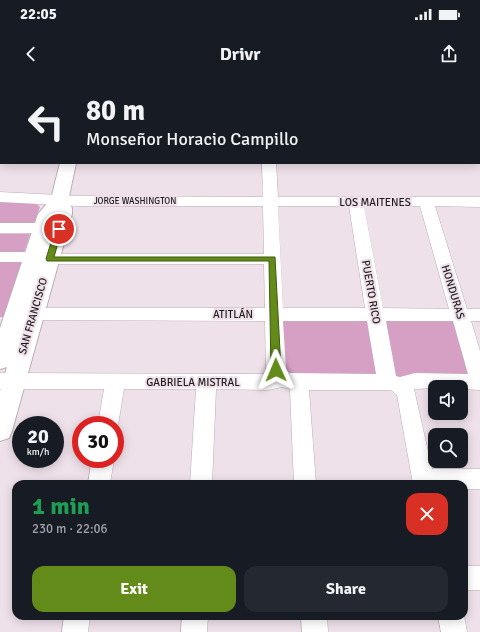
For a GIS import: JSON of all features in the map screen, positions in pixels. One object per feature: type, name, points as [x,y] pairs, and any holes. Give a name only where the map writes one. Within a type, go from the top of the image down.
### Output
[{"type":"main road","name":"SAN FRANCISCO","points":[[0,431],[7,381],[34,314],[41,258],[42,228],[49,210],[59,201],[68,164]]},
{"type":"main road","name":"SAN FRANCISCO","points":[[0,361],[6,320],[41,258],[63,214],[63,208],[59,201]]},
{"type":"street","points":[[269,164],[276,370],[290,381],[305,480]]},
{"type":"street","name":"JORGE WASHINGTON","points":[[0,197],[59,201],[270,202]]},
{"type":"street","name":"LOS MAITENES","points":[[270,202],[480,202]]},
{"type":"street","name":"PUERTO RICO","points":[[356,202],[375,315],[393,384],[406,392],[424,480]]},
{"type":"street","name":"HONDURAS","points":[[426,202],[480,382]]},
{"type":"street","points":[[0,228],[42,228]]},
{"type":"street","points":[[0,257],[272,259]]},
{"type":"street","name":"ATITLÁN","points":[[34,314],[480,315]]},
{"type":"street","name":"GABRIELA MISTRAL","points":[[7,381],[290,381],[393,384],[415,381],[480,382]]},
{"type":"street","points":[[109,416],[115,382]]},
{"type":"street","points":[[201,480],[206,382]]},
{"type":"street","points":[[99,480],[101,468]]},
{"type":"street","points":[[452,480],[480,479]]},
{"type":"street","points":[[468,578],[480,578]]},
{"type":"street","points":[[75,632],[76,620]]},
{"type":"street","points":[[194,632],[195,620]]},
{"type":"street","points":[[314,620],[315,632]]},
{"type":"street","points":[[452,620],[454,632]]},
{"type":"shaded area","points":[[0,202],[34,202],[40,207],[34,224],[0,225]]},
{"type":"shaded area","points":[[0,234],[30,234],[23,256],[0,256]]},
{"type":"shaded area","points":[[0,262],[22,262],[4,317],[0,317]]},
{"type":"shaded area","points":[[371,317],[382,378],[292,377],[284,372],[282,319]]},
{"type":"shaded area","points":[[382,320],[457,321],[472,378],[391,377]]},
{"type":"route","points":[[59,229],[50,259],[272,259],[276,370]]}]
